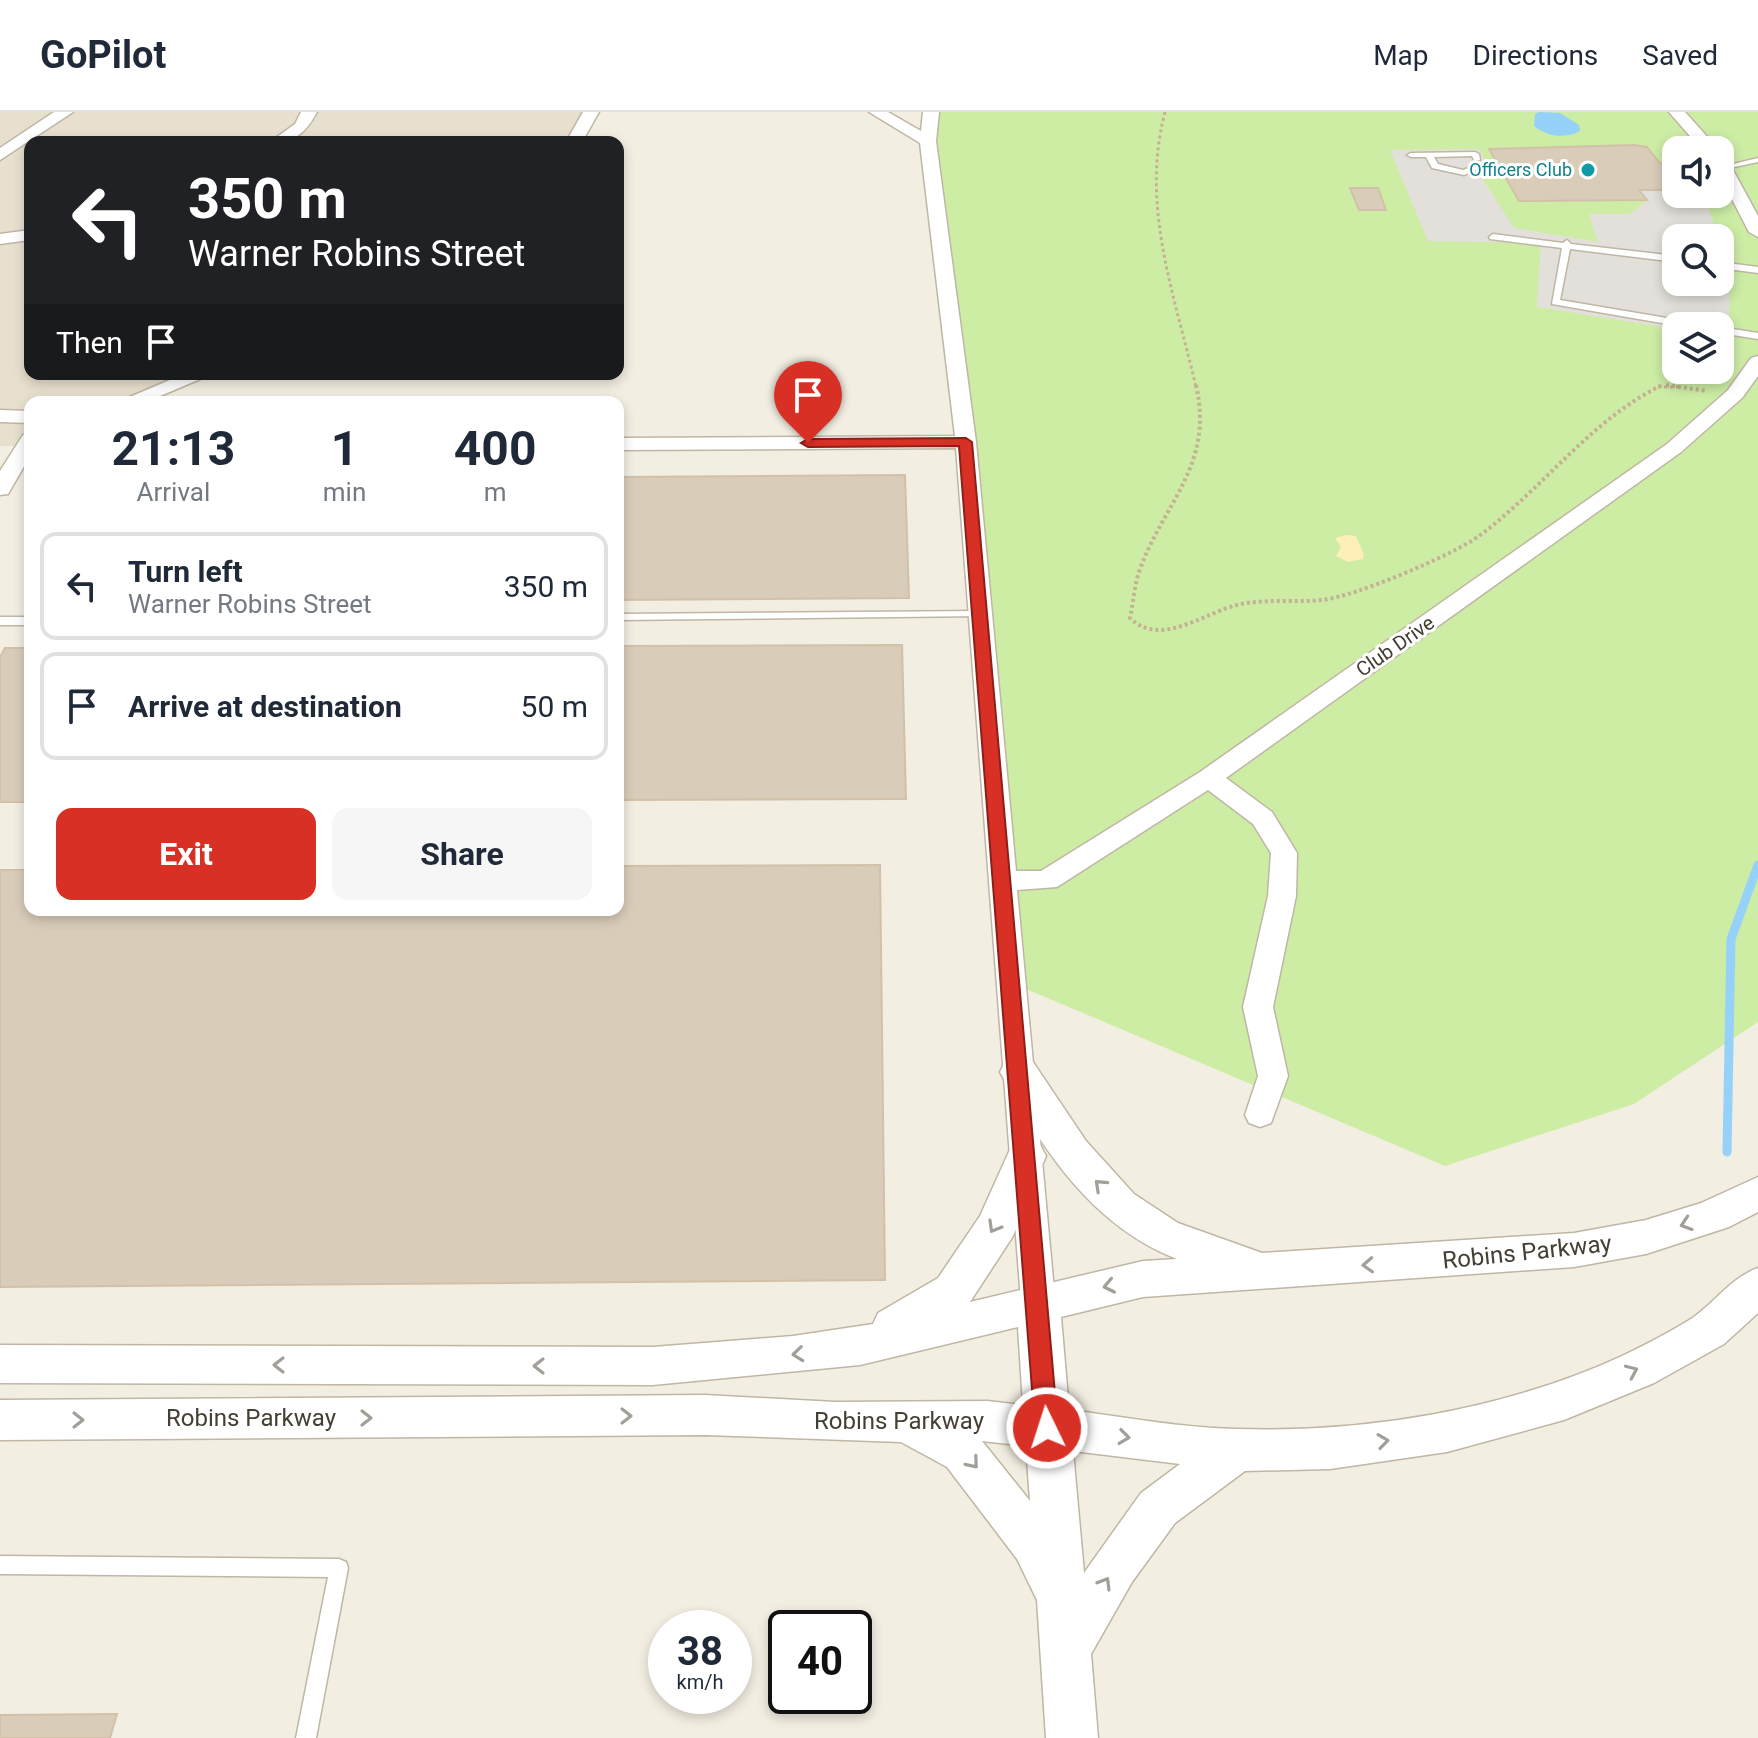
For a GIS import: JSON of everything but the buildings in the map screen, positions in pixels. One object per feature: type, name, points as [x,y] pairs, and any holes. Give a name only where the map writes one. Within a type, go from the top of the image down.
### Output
[{"type":"street","points":[[29,136],[65,112]]},
{"type":"street","points":[[287,136],[301,127],[309,112]]},
{"type":"street","points":[[577,136],[591,112]]},
{"type":"street","points":[[877,112],[928,141]]},
{"type":"street","points":[[931,112],[928,141],[966,442],[1072,1738]]},
{"type":"street","points":[[1677,112],[1698,136]]},
{"type":"street","points":[[0,155],[24,139]]},
{"type":"street","points":[[1734,185],[1758,232]]},
{"type":"street","points":[[0,239],[24,236]]},
{"type":"street","name":"Club Drive","points":[[1004,881],[1047,880],[1209,778],[1674,448],[1732,397],[1758,362]]},
{"type":"street","points":[[144,396],[186,380]]},
{"type":"street","points":[[0,416],[24,417]]},
{"type":"street","points":[[624,444],[966,442]]},
{"type":"street","points":[[0,446],[24,444]]},
{"type":"street","points":[[0,489],[24,452]]},
{"type":"street","points":[[1209,778],[1263,818],[1284,853],[1282,896],[1258,1007],[1273,1076],[1260,1115]]},
{"type":"street","points":[[1019,1072],[1081,1167],[1138,1220],[1203,1251],[1267,1270]]},
{"type":"street","points":[[860,1346],[953,1291],[998,1224],[1026,1156]]},
{"type":"street","name":"Robins Parkway","points":[[0,1364],[653,1366],[860,1346],[1038,1301],[1143,1279],[1574,1250],[1646,1237],[1714,1215],[1758,1193]]},
{"type":"street","name":"Robins Parkway","points":[[0,1420],[705,1415],[835,1422],[987,1421],[1236,1450],[1330,1448],[1447,1432],[1564,1400],[1638,1369],[1708,1331],[1758,1286]]},
{"type":"street","points":[[907,1422],[963,1452],[972,1462],[1034,1543],[1061,1603]]},
{"type":"street","points":[[1065,1650],[1115,1566],[1158,1508],[1236,1450]]},
{"type":"lane","points":[[1411,155],[1475,154],[1479,162],[1464,173],[1435,166],[1429,155]]},
{"type":"lane","points":[[1734,163],[1758,160]]},
{"type":"lane","points":[[1734,196],[1740,196]]},
{"type":"lane","points":[[1493,237],[1567,243],[1662,257]]},
{"type":"lane","points":[[1567,243],[1555,302],[1662,320]]},
{"type":"lane","points":[[1734,267],[1758,270]]},
{"type":"lane","points":[[1734,332],[1758,336]]},
{"type":"lane","points":[[624,617],[980,614]]},
{"type":"lane","points":[[0,621],[24,621]]},
{"type":"lane","points":[[0,1565],[339,1568],[306,1738]]},
{"type":"path","points":[[1165,112],[1157,137],[1155,162],[1159,212],[1169,277],[1198,397],[1202,435],[1198,452],[1138,575],[1130,618],[1139,627],[1166,631],[1229,607],[1252,602],[1351,596],[1478,537],[1597,427],[1646,392],[1668,385],[1732,397]]},
{"type":"shaded area","points":[[0,112],[591,112],[577,136],[24,136],[24,380],[186,380],[144,396],[24,396],[24,446],[0,446]]},
{"type":"shaded area","points":[[1479,149],[1489,168],[1482,178],[1514,228],[1598,242],[1589,214],[1629,214],[1646,201],[1639,190],[1662,191],[1662,208],[1708,208],[1714,224],[1662,224],[1662,296],[1730,296],[1729,312],[1662,312],[1662,327],[1537,307],[1541,243],[1428,241],[1390,150]]},
{"type":"green space","points":[[934,112],[1758,112],[1758,1022],[1634,1104],[1445,1166],[1012,983]]},
{"type":"sand","points":[[1356,536],[1363,559],[1348,562],[1336,556],[1341,547],[1335,538]]},
{"type":"water","points":[[1560,113],[1579,125],[1580,131],[1562,136],[1545,133],[1534,126],[1535,114]]},
{"type":"waterway","points":[[1727,1152],[1731,939],[1758,865]]},
{"type":"place","name":"Officers Club","points":[[1588,170]]},
{"type":"route","points":[[808,443],[966,442],[1047,1428]]}]
